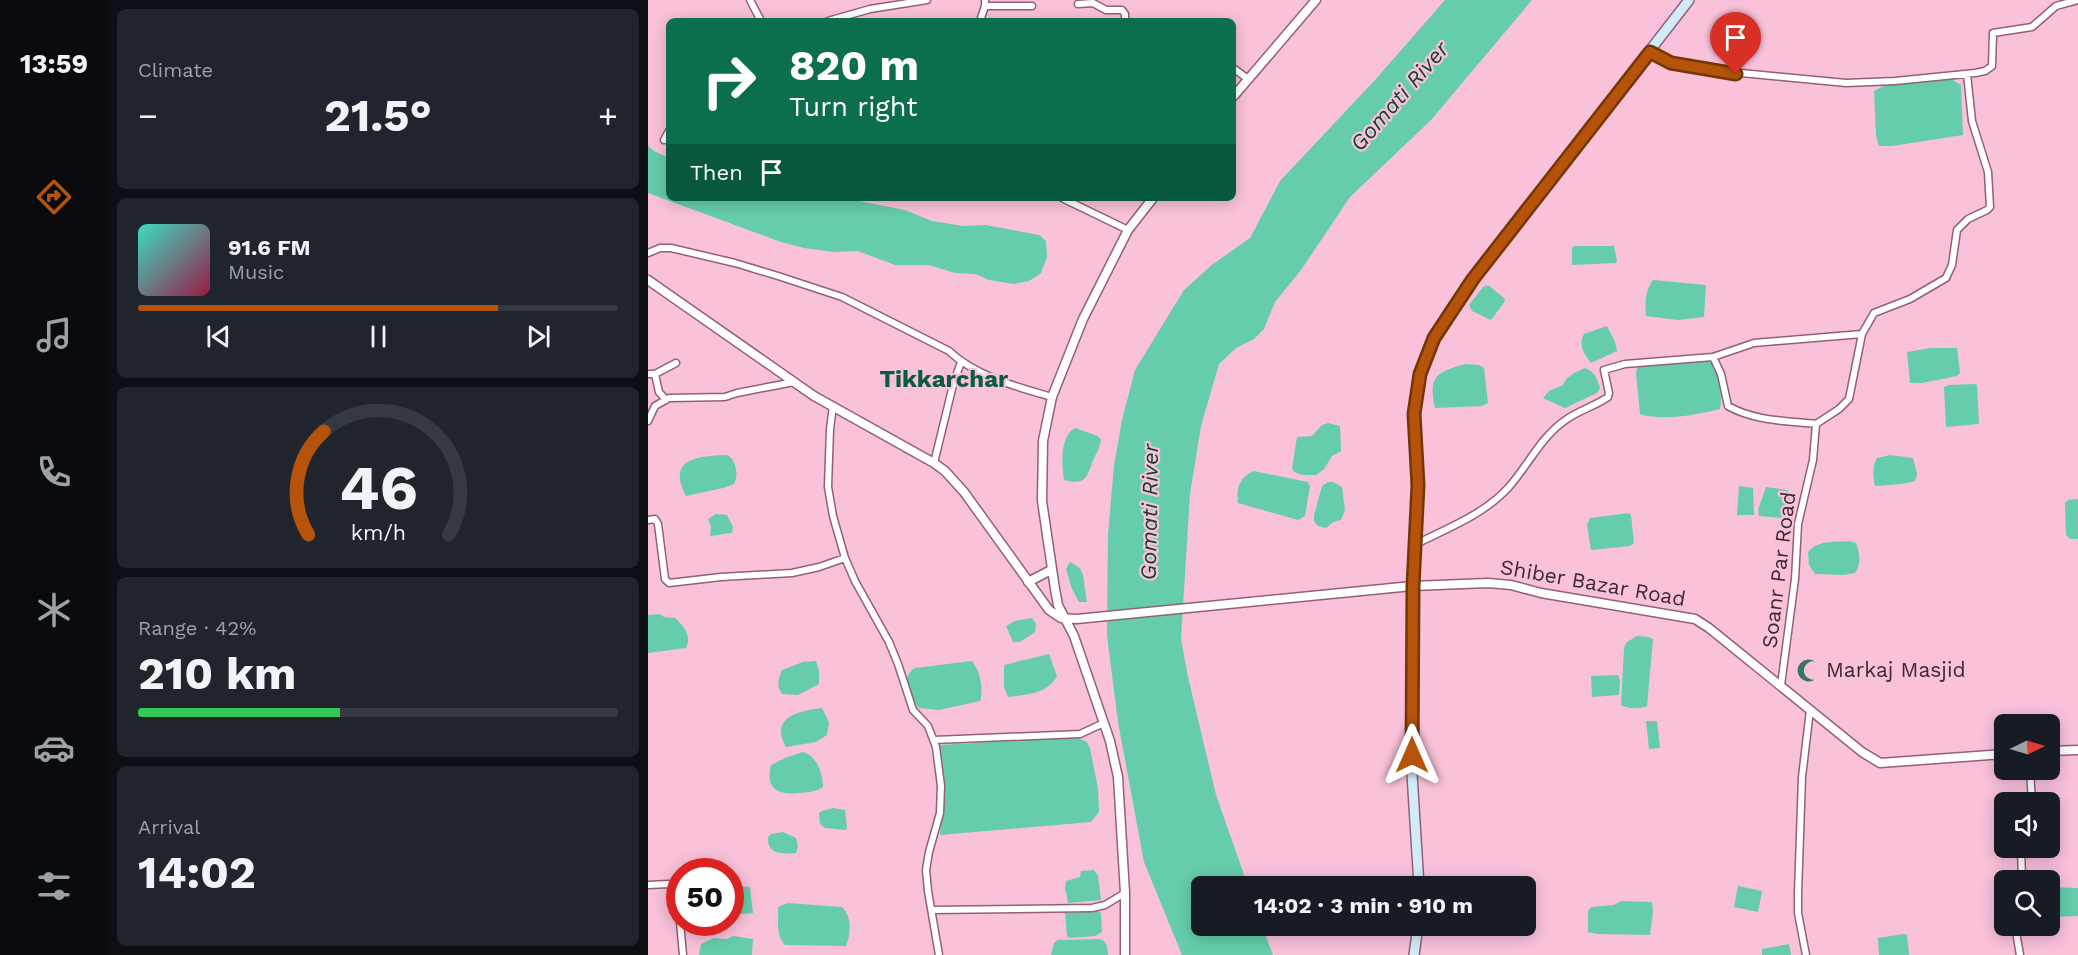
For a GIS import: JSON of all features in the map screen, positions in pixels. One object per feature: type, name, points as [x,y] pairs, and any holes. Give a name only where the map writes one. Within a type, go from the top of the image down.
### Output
[{"type":"main road","points":[[1418,876],[1412,774],[1413,586],[1418,485],[1415,404],[1420,374],[1434,338],[1473,279],[1689,0]]},
{"type":"main road","points":[[1414,955],[1417,936]]},
{"type":"street","points":[[750,0],[759,18]]},
{"type":"street","points":[[838,18],[870,9],[927,0]]},
{"type":"street","points":[[1236,93],[1316,0]]},
{"type":"street","points":[[1650,52],[1671,63],[1700,69],[1846,83],[1887,82],[1967,74],[1985,71],[1992,66],[1993,33],[2032,27],[2056,6],[2078,0]]},
{"type":"street","points":[[982,18],[985,3],[1032,6]]},
{"type":"street","points":[[1078,4],[1093,3],[1106,10],[1122,10],[1125,18]]},
{"type":"street","points":[[1236,70],[1248,79]]},
{"type":"street","points":[[1713,357],[1721,374],[1728,406],[1739,412],[1764,418],[1816,424],[1839,409],[1849,399],[1862,334],[1874,313],[1910,299],[1946,278],[1952,265],[1957,230],[1968,219],[1990,207],[1988,172],[1972,121],[1967,74]]},
{"type":"street","points":[[664,140],[666,136]]},
{"type":"street","points":[[1068,201],[1128,230]]},
{"type":"street","points":[[1125,955],[1125,893],[1118,777],[1110,741],[1074,636],[1058,605],[1042,501],[1042,471],[1043,441],[1052,397],[1083,319],[1128,230],[1150,201]]},
{"type":"street","points":[[648,253],[660,248],[694,252],[842,297],[949,351],[961,362],[1011,384],[1052,397]]},
{"type":"street","points":[[648,280],[795,382],[945,471],[963,492],[1049,610],[1066,619]]},
{"type":"street","points":[[1414,545],[1459,524],[1492,503],[1508,488],[1539,446],[1554,430],[1567,419],[1608,397],[1604,370],[1625,364],[1713,357],[1754,343],[1862,334]]},
{"type":"street","points":[[934,463],[944,429],[952,385],[961,362]]},
{"type":"street","points":[[666,399],[659,392],[651,374],[676,363]]},
{"type":"street","points":[[648,421],[655,406],[666,399],[725,397],[795,382]]},
{"type":"street","points":[[833,406],[828,487],[833,516],[845,558],[855,581],[889,642],[913,710],[928,726],[934,740],[941,786],[939,822],[929,852],[926,870],[939,955]]},
{"type":"street","name":"Soanr Par Road","points":[[1781,685],[1795,579],[1798,524],[1813,460],[1816,424]]},
{"type":"street","points":[[648,520],[655,519],[658,524],[665,579],[669,583],[720,577],[792,573],[845,558]]},
{"type":"street","points":[[1028,582],[1052,570]]},
{"type":"street","name":"Shiber Bazar Road","points":[[1066,619],[1413,586],[1498,583],[1541,594],[1689,617],[1709,628],[1862,752],[1880,763],[1994,755]]},
{"type":"street","points":[[1806,955],[1798,913],[1798,893],[1802,777],[1810,710]]},
{"type":"street","points":[[934,740],[1080,734],[1104,723]]},
{"type":"street","points":[[2060,751],[2078,750]]},
{"type":"street","points":[[648,885],[666,884]]},
{"type":"street","points":[[932,910],[1092,908],[1105,905],[1125,893]]},
{"type":"street","points":[[681,936],[683,955]]},
{"type":"street","points":[[2016,936],[2020,955]]},
{"type":"water","name":"Gomati River","points":[[1445,0],[1532,0],[1431,120],[1350,197],[1301,270],[1275,302],[1264,329],[1254,339],[1236,348],[1219,364],[1201,426],[1190,494],[1181,639],[1216,795],[1244,876],[1191,876],[1191,936],[1266,936],[1273,955],[1182,955],[1144,862],[1118,722],[1107,636],[1108,535],[1114,465],[1122,420],[1135,370],[1184,290],[1213,264],[1250,238],[1280,181],[1375,80]]},
{"type":"water","points":[[1951,79],[1961,85],[1963,135],[1879,146],[1876,135],[1874,91],[1901,82]]},
{"type":"water","points":[[648,146],[666,157],[666,200],[648,193]]},
{"type":"water","points":[[670,201],[858,201],[905,210],[932,221],[963,226],[986,225],[1039,235],[1046,241],[1047,257],[1041,273],[1029,281],[1014,284],[989,280],[975,274],[955,273],[929,265],[895,265],[858,251],[834,252],[781,242]]},
{"type":"water","points":[[1614,246],[1617,261],[1616,263],[1572,265],[1572,247]]},
{"type":"water","points":[[1653,280],[1706,285],[1704,317],[1678,320],[1646,316],[1646,297]]},
{"type":"water","points":[[1488,285],[1505,301],[1491,320],[1472,311],[1469,305],[1483,287]]},
{"type":"water","points":[[1607,326],[1617,351],[1591,363],[1584,353],[1582,338],[1584,334]]},
{"type":"water","points":[[1931,348],[1957,348],[1960,373],[1957,376],[1922,383],[1910,383],[1907,352]]},
{"type":"water","points":[[1701,360],[1712,362],[1714,367],[1721,391],[1720,409],[1670,417],[1640,414],[1636,373],[1638,365]]},
{"type":"water","points":[[1465,364],[1479,365],[1484,368],[1488,403],[1482,406],[1435,408],[1433,389],[1436,377],[1447,370]]},
{"type":"water","points":[[1585,368],[1597,378],[1600,388],[1597,393],[1565,408],[1543,398],[1549,391],[1563,385],[1566,379],[1574,373]]},
{"type":"water","points":[[1977,385],[1979,424],[1946,427],[1944,387]]},
{"type":"water","points":[[1328,423],[1340,426],[1341,451],[1332,456],[1324,469],[1316,475],[1302,475],[1294,472],[1292,468],[1297,437],[1312,436],[1322,425]]},
{"type":"water","points":[[1075,428],[1098,436],[1101,440],[1085,478],[1072,482],[1064,480],[1063,452],[1066,438]]},
{"type":"water","points":[[728,455],[736,468],[734,484],[686,496],[680,474],[688,462],[706,456]]},
{"type":"water","points":[[1890,455],[1913,458],[1917,474],[1915,481],[1875,486],[1873,471],[1875,461],[1877,458]]},
{"type":"water","points":[[1254,471],[1308,482],[1310,486],[1305,516],[1298,520],[1238,503],[1242,480]]},
{"type":"water","points":[[1328,482],[1342,487],[1345,510],[1341,520],[1333,522],[1326,528],[1318,526],[1314,521],[1314,515],[1322,486]]},
{"type":"water","points":[[1739,486],[1753,488],[1754,515],[1737,515]]},
{"type":"water","points":[[1766,487],[1788,490],[1789,504],[1784,518],[1759,516],[1758,510]]},
{"type":"water","points":[[2078,499],[2078,539],[2070,539],[2066,535],[2065,503],[2068,500]]},
{"type":"water","points":[[1629,513],[1634,543],[1630,546],[1591,550],[1587,525],[1590,518]]},
{"type":"water","points":[[716,514],[727,515],[733,527],[732,533],[710,536],[711,527],[708,519]]},
{"type":"water","points":[[1849,541],[1856,543],[1858,551],[1859,562],[1855,573],[1815,574],[1809,565],[1808,552],[1812,548],[1822,544]]},
{"type":"water","points":[[1070,562],[1080,568],[1083,575],[1087,602],[1079,602],[1072,589],[1066,569]]},
{"type":"water","points":[[660,614],[664,617],[675,618],[684,628],[688,635],[686,648],[648,653],[648,615]]},
{"type":"water","points":[[1032,618],[1036,624],[1035,632],[1020,642],[1013,642],[1006,626],[1015,621]]},
{"type":"water","points":[[1637,636],[1653,639],[1647,706],[1641,708],[1621,705],[1624,647],[1627,642]]},
{"type":"water","points":[[1049,654],[1057,676],[1053,682],[1036,692],[1008,697],[1004,687],[1004,665]]},
{"type":"water","points":[[816,661],[819,684],[798,695],[782,694],[778,682],[782,670],[803,662]]},
{"type":"water","points":[[972,661],[980,680],[982,691],[980,701],[939,710],[919,708],[908,687],[910,672],[915,668]]},
{"type":"water","points":[[1618,675],[1619,695],[1592,697],[1591,676]]},
{"type":"water","points":[[822,708],[829,722],[827,735],[816,742],[786,747],[781,729],[784,722],[789,717],[804,711]]},
{"type":"water","points":[[1646,721],[1657,721],[1660,748],[1649,749]]},
{"type":"water","points":[[1077,737],[1087,742],[1090,748],[1098,789],[1099,812],[1091,822],[940,835],[944,787],[938,747],[940,745]]},
{"type":"water","points":[[803,752],[812,757],[818,766],[823,787],[812,792],[792,793],[775,789],[770,780],[771,765]]},
{"type":"water","points":[[833,808],[845,810],[846,830],[825,828],[820,824],[819,813]]},
{"type":"water","points":[[783,832],[796,838],[798,846],[796,853],[781,853],[770,847],[768,837],[771,834]]},
{"type":"water","points":[[1094,870],[1098,876],[1101,900],[1068,903],[1066,881],[1080,877],[1081,871]]},
{"type":"water","points":[[744,886],[750,887],[753,913],[744,914]]},
{"type":"water","points":[[1738,886],[1762,891],[1758,912],[1734,907]]},
{"type":"water","points":[[2060,887],[2078,888],[2078,916],[2060,917]]},
{"type":"water","points":[[1621,901],[1652,902],[1650,935],[1588,932],[1588,911],[1591,907],[1614,905]]},
{"type":"water","points":[[788,903],[842,907],[848,915],[850,925],[846,946],[785,945],[779,932],[778,907]]},
{"type":"water","points":[[1096,910],[1101,913],[1102,932],[1095,936],[1070,938],[1067,936],[1065,913]]},
{"type":"water","points":[[1907,935],[1909,955],[1879,955],[1878,938]]},
{"type":"water","points":[[733,936],[753,939],[752,955],[699,955],[701,944],[714,938],[727,939]]},
{"type":"water","points":[[1058,940],[1103,940],[1107,946],[1108,955],[1051,955],[1054,943]]},
{"type":"water","points":[[1789,944],[1791,955],[1762,955],[1762,949]]},
{"type":"place","name":"Markaj Masjid","points":[[1808,670]]},
{"type":"district","name":"Tikkarchar","points":[[944,379]]},
{"type":"route","points":[[1412,755],[1413,586],[1418,485],[1414,414],[1420,374],[1434,338],[1473,279],[1650,52],[1671,63],[1736,74]]}]
